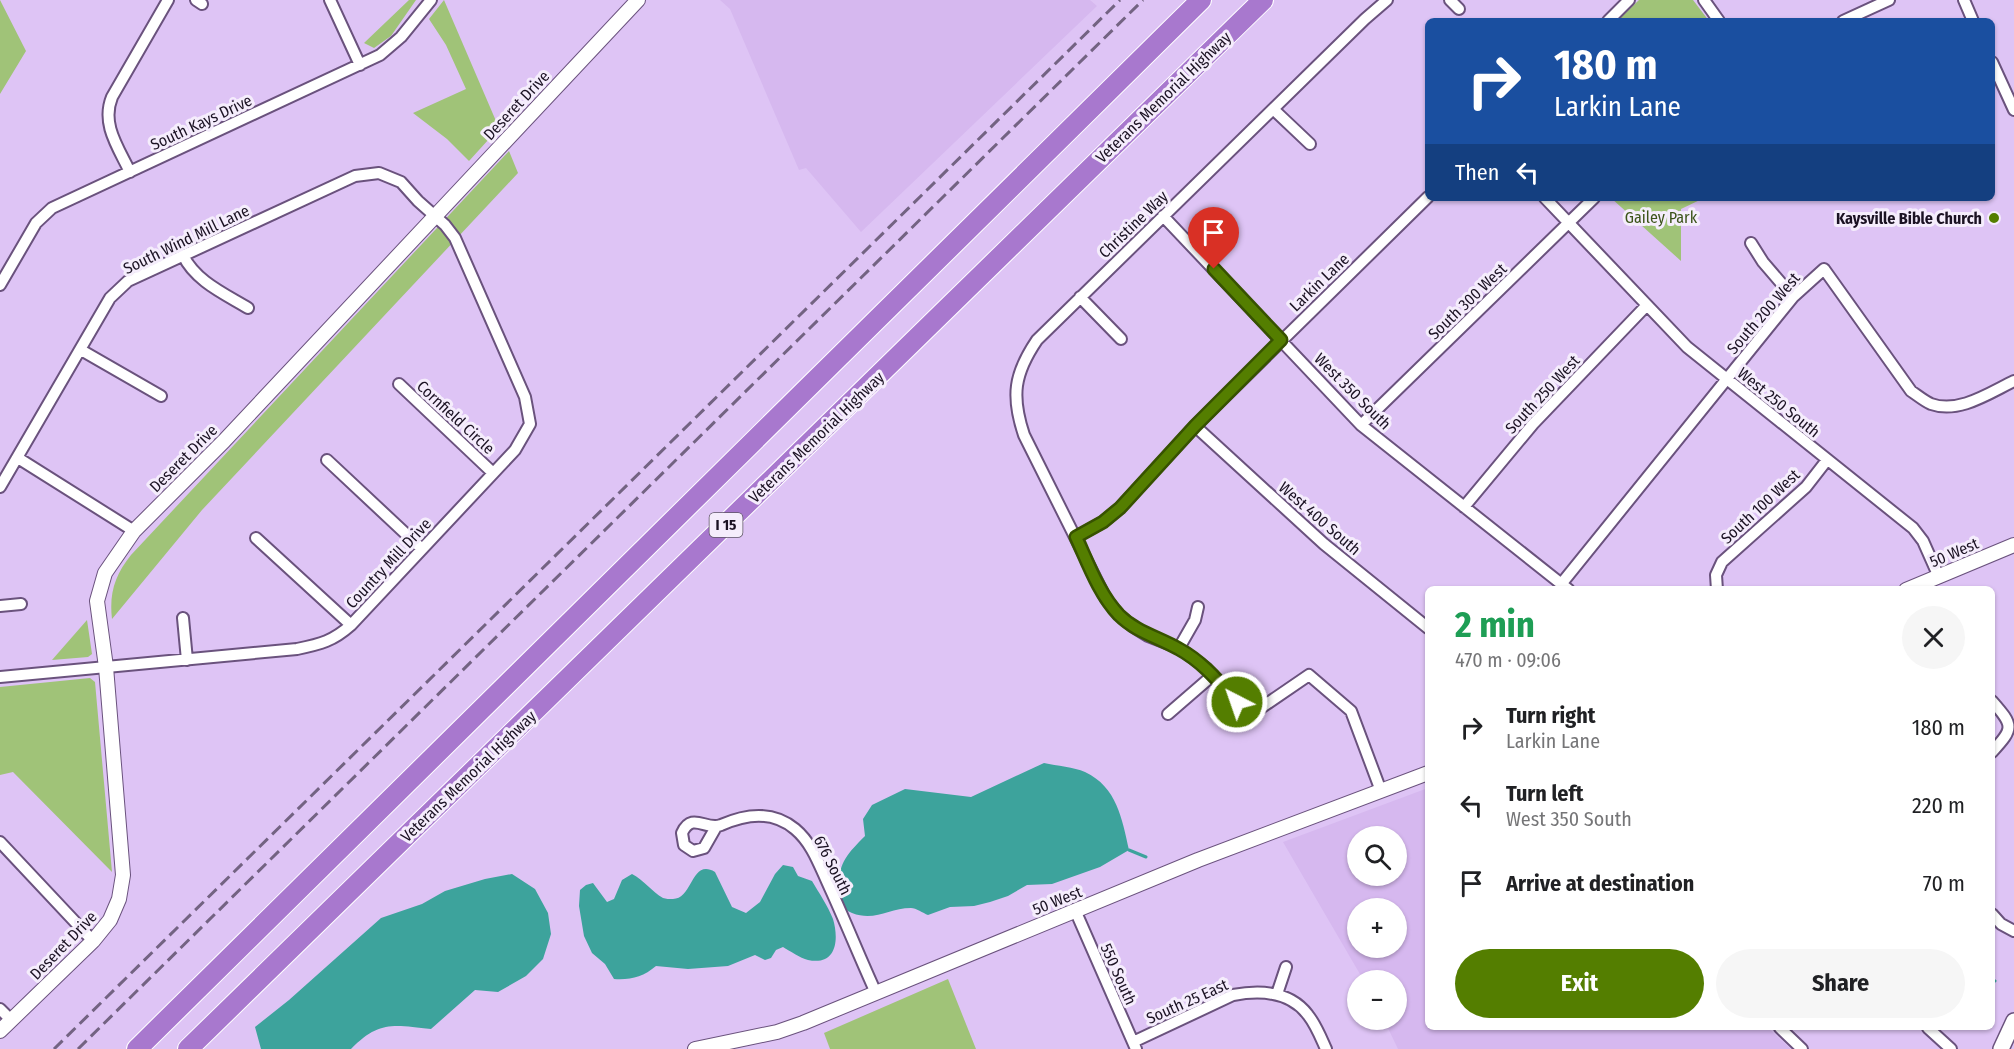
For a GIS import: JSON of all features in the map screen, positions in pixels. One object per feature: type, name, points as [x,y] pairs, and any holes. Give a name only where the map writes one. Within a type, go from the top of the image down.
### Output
[{"type":"highway","name":"I 15","points":[[137,1049],[1201,0]]},
{"type":"highway","name":"Veterans Memorial Highway","points":[[188,1049],[1263,0]]},
{"type":"main road","points":[[2001,1049],[2014,1021]]},
{"type":"street","points":[[130,172],[108,124],[107,109],[168,0]]},
{"type":"street","points":[[330,0],[360,65]]},
{"type":"street","name":"South Kays Drive","points":[[0,285],[36,223],[52,208],[380,55],[401,37],[431,0]]},
{"type":"street","name":"Deseret Drive","points":[[0,1030],[93,940],[110,920],[119,899],[123,875],[106,667],[97,601],[105,573],[134,531],[224,441],[638,0]]},
{"type":"street","name":"Christine Way","points":[[1381,790],[1351,711],[1309,675],[1249,716],[1206,668],[1179,648],[1148,636],[1118,614],[1106,599],[1024,435],[1017,414],[1015,392],[1026,356],[1037,340],[1387,0]]},
{"type":"street","points":[[1450,0],[1459,9]]},
{"type":"street","points":[[1611,0],[1620,9]]},
{"type":"street","points":[[1611,18],[1629,0]]},
{"type":"street","points":[[1704,0],[1717,18]]},
{"type":"street","points":[[1850,18],[1889,0]]},
{"type":"street","points":[[1964,0],[1972,18]]},
{"type":"street","points":[[1995,69],[2014,110]]},
{"type":"street","points":[[1273,109],[1310,144]]},
{"type":"street","name":"South Wind Mill Lane","points":[[0,487],[110,298],[128,281],[355,176],[379,173],[400,182],[436,217]]},
{"type":"street","name":"Larkin Lane","points":[[1076,537],[1103,522],[1120,508],[1195,426],[1425,199]]},
{"type":"street","name":"West 250 South","points":[[1548,201],[1687,347],[1913,528],[1923,541],[1939,577]]},
{"type":"street","name":"South 300 West","points":[[1361,425],[1591,201]]},
{"type":"street","name":"West 350 South","points":[[1163,216],[1361,425],[1565,586]]},
{"type":"street","name":"Country Mill Drive","points":[[0,677],[297,649],[325,644],[339,636],[351,625],[514,450],[530,424],[525,397],[455,238],[436,217]]},
{"type":"street","points":[[1751,243],[1762,262],[1793,297]]},
{"type":"street","points":[[183,255],[188,265],[199,277],[248,308]]},
{"type":"street","name":"South 200 West","points":[[1565,586],[1793,297],[1824,269],[1911,391],[1928,403],[1957,406],[2014,381]]},
{"type":"street","points":[[1080,297],[1121,339]]},
{"type":"street","name":"South 250 West","points":[[1464,507],[1533,424],[1647,305]]},
{"type":"street","points":[[81,350],[161,396]]},
{"type":"street","name":"Cornfield Circle","points":[[399,384],[493,473]]},
{"type":"street","name":"West 400 South","points":[[1195,426],[1324,544],[1425,626]]},
{"type":"street","points":[[18,458],[134,531]]},
{"type":"street","points":[[327,460],[422,549]]},
{"type":"street","name":"South 100 West","points":[[1717,586],[1716,575],[1722,562],[1806,487],[1827,460]]},
{"type":"street","points":[[256,538],[351,625]]},
{"type":"street","name":"50 West","points":[[1916,586],[2014,545]]},
{"type":"street","points":[[0,606],[21,604]]},
{"type":"street","points":[[1179,648],[1195,620],[1198,607]]},
{"type":"street","points":[[183,618],[187,660]]},
{"type":"street","points":[[1168,714],[1213,675]]},
{"type":"street","points":[[1995,703],[2012,720],[2014,726],[2010,737],[1995,750]]},
{"type":"street","name":"50 West","points":[[695,1049],[751,1043],[1075,910],[1258,837],[1425,774]]},
{"type":"street","name":"676 South","points":[[716,827],[742,816],[771,817],[788,824],[806,840],[876,993]]},
{"type":"street","points":[[0,842],[93,940]]},
{"type":"street","name":"550 South","points":[[1075,910],[1135,1045]]},
{"type":"street","points":[[1995,917],[2001,924],[2014,931]]},
{"type":"street","points":[[1277,994],[1286,967]]},
{"type":"street","name":"South 25 East","points":[[1135,1045],[1233,995],[1251,992],[1277,994],[1290,999],[1308,1014],[1326,1049]]},
{"type":"street","points":[[0,1009],[11,1020]]},
{"type":"street","points":[[1782,1030],[1802,1049]]},
{"type":"street","points":[[1930,1030],[1951,1049]]},
{"type":"shaded area","points":[[720,0],[1090,0],[1097,6],[861,232],[806,168],[799,170],[730,9]]},
{"type":"shaded area","points":[[1044,763],[1081,770],[1096,778],[1104,786],[1116,805],[1129,850],[1100,867],[1052,884],[1027,885],[1008,896],[990,902],[974,906],[950,907],[928,915],[911,908],[868,916],[852,913],[842,906],[838,891],[840,871],[849,853],[865,836],[863,819],[872,805],[905,789],[971,797]]},
{"type":"shaded area","points":[[1425,789],[1425,1030],[1770,1030],[1791,1049],[1398,1049],[1389,1030],[1407,1030],[1407,970],[1358,970],[1351,958],[1407,958],[1407,898],[1347,898],[1347,952],[1283,842]]},
{"type":"shaded area","points":[[783,865],[793,867],[798,876],[812,881],[831,914],[836,935],[834,949],[825,959],[808,960],[783,947],[776,950],[771,958],[765,960],[755,955],[728,966],[688,969],[656,966],[636,977],[614,979],[605,964],[592,953],[584,936],[579,906],[580,890],[586,885],[593,883],[607,902],[614,899],[622,880],[632,874],[663,898],[673,899],[685,893],[696,874],[707,869],[715,872],[732,907],[746,913],[760,902],[775,874]]},
{"type":"shaded area","points":[[512,874],[535,889],[548,913],[551,934],[543,959],[526,976],[498,992],[475,990],[431,1029],[397,1026],[379,1029],[370,1033],[351,1049],[261,1049],[255,1027],[289,1000],[381,918],[422,904],[445,891]]},
{"type":"green space","points":[[0,0],[26,51],[0,94]]},
{"type":"green space","points":[[409,0],[416,0],[391,36],[374,48],[364,43]]},
{"type":"green space","points":[[444,0],[499,128],[469,161],[447,139],[413,113],[466,89],[446,45],[429,19]]},
{"type":"green space","points":[[1639,0],[1693,0],[1707,18],[1620,18]]},
{"type":"green space","points":[[509,151],[518,173],[202,510],[112,619],[111,601],[114,585],[131,555]]},
{"type":"green space","name":"Gailey Park","points":[[1614,201],[1698,201],[1681,209],[1681,261]]},
{"type":"green space","points":[[87,620],[92,654],[88,657],[52,660]]},
{"type":"green space","points":[[90,678],[95,682],[112,872],[13,772],[0,775],[0,687]]},
{"type":"green space","points":[[948,979],[976,1049],[830,1049],[824,1033]]},
{"type":"waterway","points":[[1129,850],[1146,857]]},
{"type":"railway","points":[[54,1049],[1120,0]]},
{"type":"railway","points":[[78,1049],[1143,0]]},
{"type":"place","name":"Kaysville Bible Church","points":[[1994,218]]},
{"type":"route","points":[[1214,269],[1281,340],[1195,426],[1120,508],[1103,522],[1076,537],[1106,599],[1118,614],[1148,636],[1179,648],[1206,668],[1237,702]]}]
